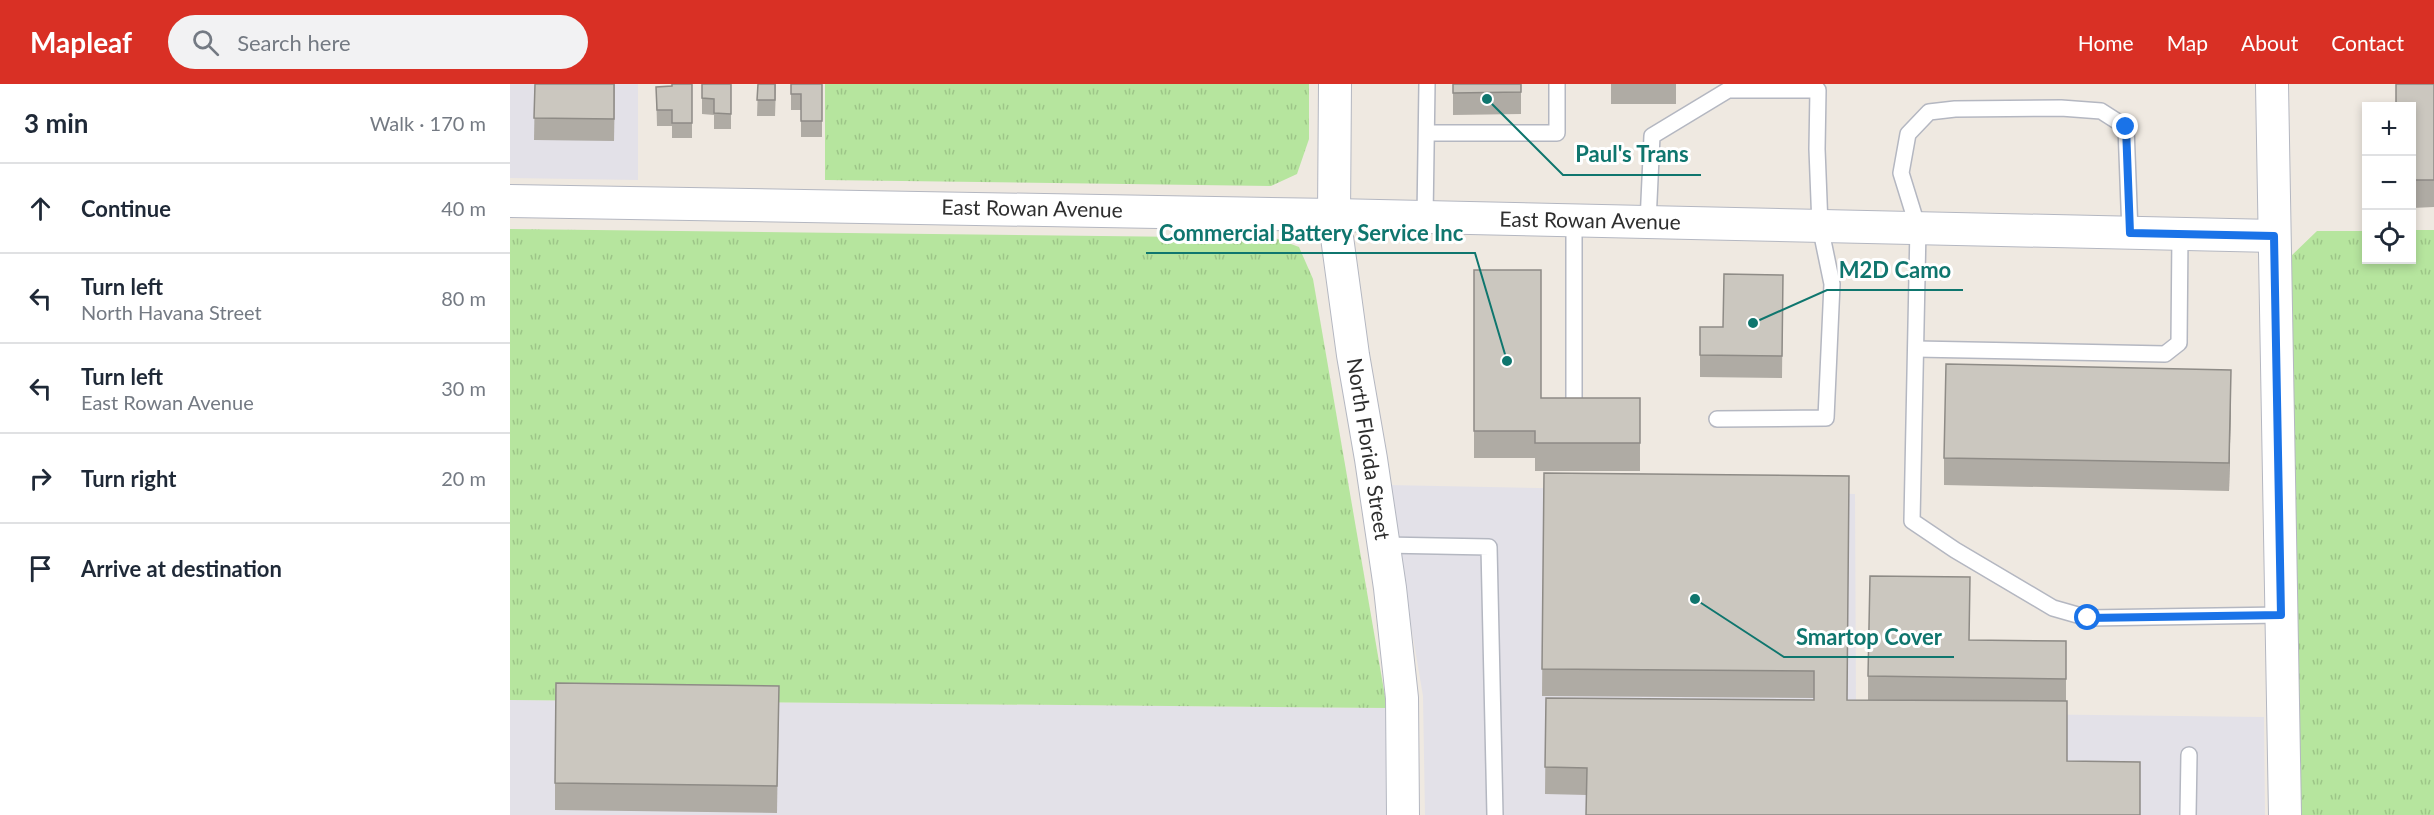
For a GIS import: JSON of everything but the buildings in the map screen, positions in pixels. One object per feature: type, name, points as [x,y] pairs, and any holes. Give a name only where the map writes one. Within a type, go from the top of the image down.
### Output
[{"type":"street","name":"North Florida Street","points":[[1335,84],[1334,214],[1353,355],[1383,545],[1402,698],[1403,815]]},
{"type":"street","points":[[2272,84],[2285,815]]},
{"type":"street","name":"East Rowan Avenue","points":[[510,201],[1334,214],[2274,236]]},
{"type":"lane","points":[[1425,217],[1426,84]]},
{"type":"lane","points":[[1427,133],[1557,133],[1557,84]]},
{"type":"lane","points":[[1648,222],[1652,136],[1728,90],[1818,90],[1817,149],[1820,226],[1832,284],[1826,418],[1717,419]]},
{"type":"lane","points":[[2130,233],[2126,127],[2101,111],[2061,108],[1955,109],[1929,112],[1908,134],[1901,173],[1918,228],[1912,521],[1954,550],[2054,608],[2088,618],[2281,615]]},
{"type":"lane","points":[[1574,220],[1574,403]]},
{"type":"lane","points":[[1916,350],[2165,354],[2179,343],[2180,234]]},
{"type":"lane","points":[[1383,545],[1489,547],[1495,815]]},
{"type":"lane","points":[[2188,815],[2189,755]]},
{"type":"shaded area","points":[[510,84],[638,84],[638,180],[510,178]]},
{"type":"shaded area","points":[[1387,485],[1855,494],[1856,712],[2264,717],[2265,815],[1425,815],[1423,696]]},
{"type":"shaded area","points":[[510,700],[1387,708],[1386,815],[510,815]]},
{"type":"green space","points":[[825,84],[1309,84],[1309,139],[1297,174],[1271,186],[825,180]]},
{"type":"green space","points":[[510,229],[1275,238],[1299,247],[1313,279],[1387,708],[510,700]]},
{"type":"green space","points":[[2416,230],[2434,230],[2434,815],[2295,815],[2289,258],[2317,231],[2362,231],[2362,264],[2416,264]]},
{"type":"place","name":"Paul's Trans","points":[[1487,99]]},
{"type":"place","name":"M2D Camo","points":[[1753,323]]},
{"type":"place","name":"Commercial Battery Service Inc","points":[[1507,361]]},
{"type":"place","name":"Smartop Cover","points":[[1695,599]]},
{"type":"route","points":[[2088,618],[2281,615],[2274,236],[2130,233],[2126,127]]}]
